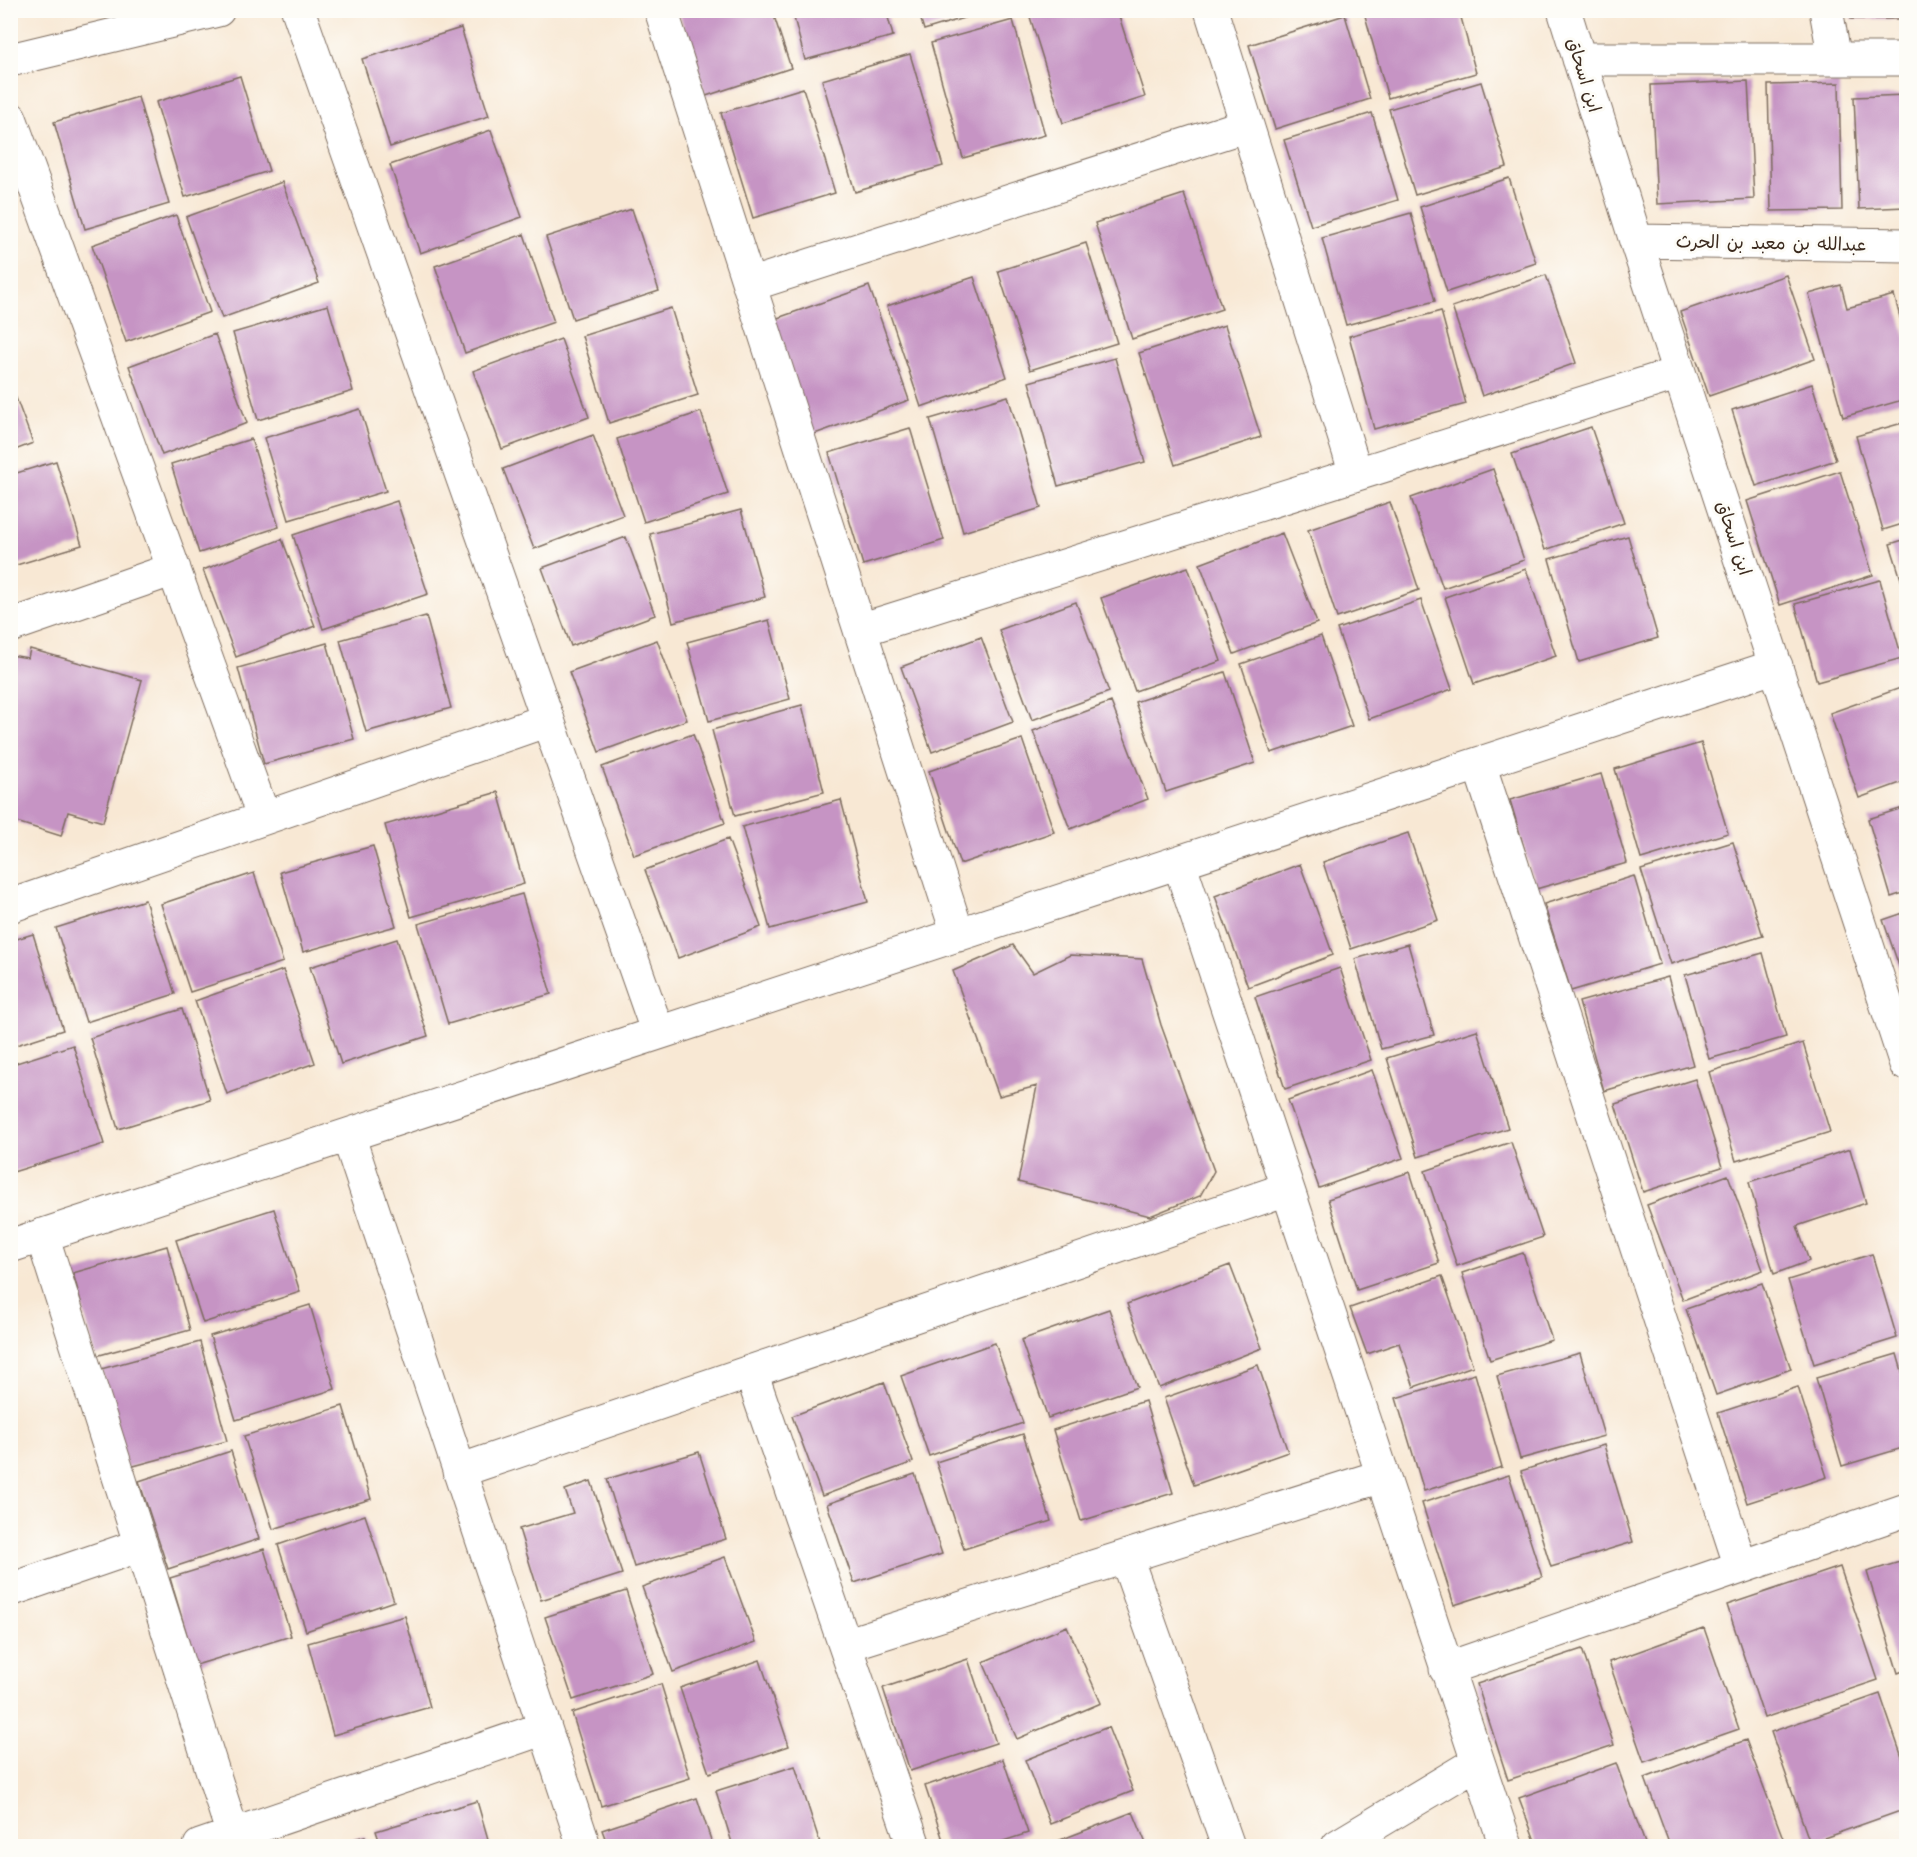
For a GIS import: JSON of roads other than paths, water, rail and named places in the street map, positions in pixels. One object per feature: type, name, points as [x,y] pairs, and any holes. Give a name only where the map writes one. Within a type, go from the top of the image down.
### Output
[{"type":"street","points":[[10,60],[218,10]]},
{"type":"street","points":[[298,10],[658,1033]]},
{"type":"street","points":[[661,10],[958,935]]},
{"type":"street","points":[[1211,10],[1356,474]]},
{"type":"street","name":"ابن اسحاق","points":[[1564,10],[1636,241],[1906,1062]]},
{"type":"street","points":[[1826,10],[1835,59]]},
{"type":"street","points":[[1579,58],[1906,59]]},
{"type":"street","points":[[10,118],[264,818]]},
{"type":"street","points":[[749,285],[1247,125]]},
{"type":"street","name":"عبدالله بن معبد بن الحرث","points":[[1636,241],[1906,245]]},
{"type":"street","points":[[860,630],[1679,373]]},
{"type":"street","points":[[10,626],[174,569]]},
{"type":"street","points":[[10,1246],[1776,666]]},
{"type":"street","points":[[10,906],[548,720]]},
{"type":"street","points":[[1479,764],[1742,1567]]},
{"type":"street","points":[[1179,862],[1506,1846]]},
{"type":"street","points":[[348,1135],[584,1846]]},
{"type":"street","points":[[459,1471],[1287,1189]]},
{"type":"street","points":[[42,1235],[233,1835]]},
{"type":"street","points":[[751,1372],[914,1846]]},
{"type":"street","points":[[845,1645],[1382,1476]]},
{"type":"street","points":[[1446,1669],[1906,1510]]},
{"type":"street","points":[[10,1590],[141,1545]]},
{"type":"street","points":[[1125,1557],[1228,1846]]},
{"type":"street","points":[[200,1846],[545,1728]]},
{"type":"street","points":[[1338,1846],[1478,1762]]}]
